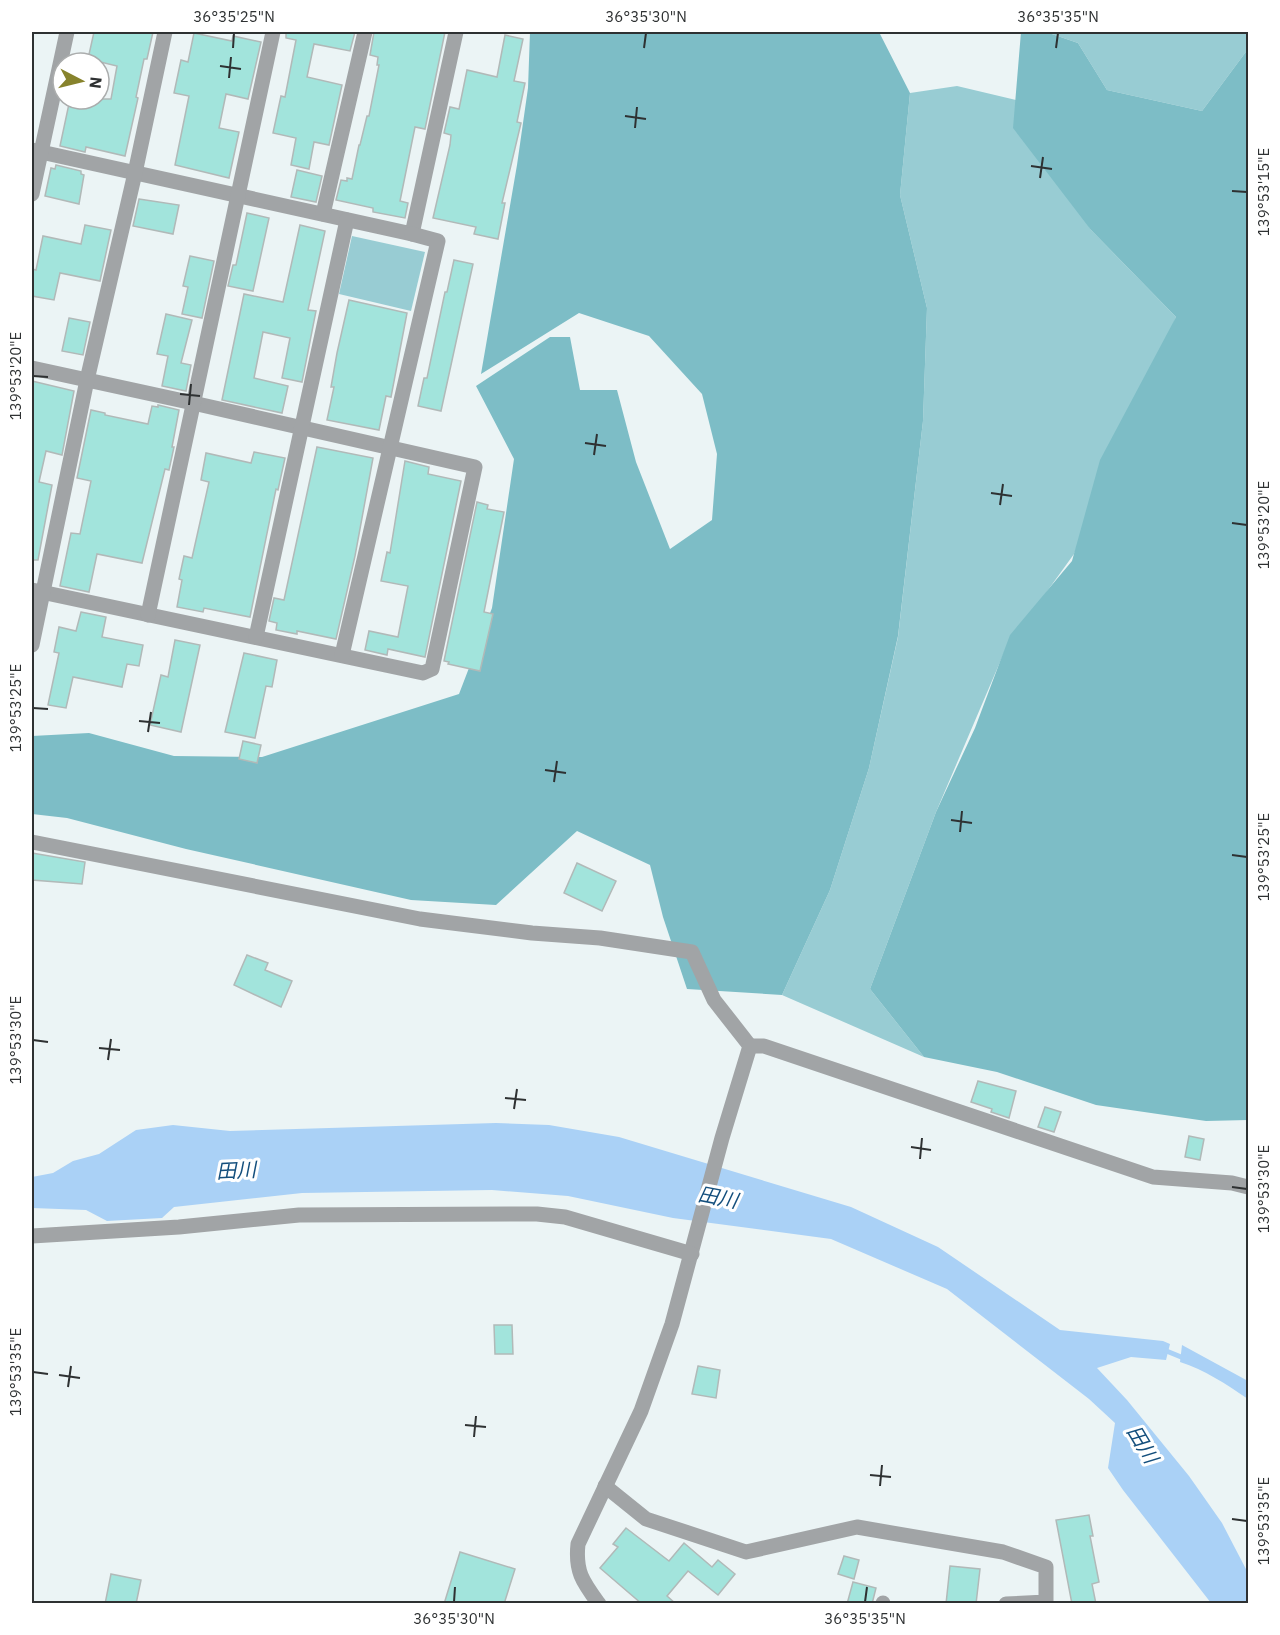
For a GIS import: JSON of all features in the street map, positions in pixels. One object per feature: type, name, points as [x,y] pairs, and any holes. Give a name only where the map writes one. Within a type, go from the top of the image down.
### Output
[{"type":"street","points":[[32,194],[36,151],[67,32]]},
{"type":"street","points":[[32,645],[37,591],[135,173],[165,32]]},
{"type":"street","points":[[148,615],[273,32]]},
{"type":"street","points":[[323,214],[365,32]]},
{"type":"street","points":[[412,234],[456,32]]},
{"type":"street","points":[[36,151],[237,194],[438,241],[342,655]]},
{"type":"street","points":[[256,637],[347,219]]},
{"type":"street","points":[[32,368],[475,467],[432,669],[423,673],[37,591]]},
{"type":"street","points":[[32,842],[420,919],[532,933],[600,938],[692,952],[714,1000],[750,1046]]},
{"type":"street","points":[[599,1604],[582,1582],[576,1561],[578,1544],[641,1410],[672,1324],[722,1138],[750,1046]]},
{"type":"street","points":[[750,1046],[764,1046],[1153,1177],[1232,1183],[1248,1187]]},
{"type":"street","points":[[32,1236],[179,1227],[299,1215],[537,1214],[565,1217],[692,1251]]},
{"type":"street","points":[[606,1486],[646,1519],[746,1552],[858,1527],[1003,1552],[1046,1567],[1046,1602],[1006,1604]]},
{"type":"shaded area","points":[[530,32],[879,32],[910,93],[900,195],[927,308],[923,421],[898,636],[869,768],[830,890],[782,995],[687,989],[663,917],[650,865],[577,831],[496,905],[411,900],[186,849],[67,818],[32,814],[32,736],[89,733],[174,756],[262,757],[459,694],[492,608],[514,459],[476,386],[550,337],[570,337],[580,390],[617,390],[636,462],[670,549],[712,520],[717,454],[702,394],[649,336],[579,313],[481,374],[517,165],[528,88]]},
{"type":"shaded area","points":[[1021,32],[1046,32],[1078,43],[1107,90],[1202,111],[1248,49],[1248,1120],[1206,1121],[1096,1105],[997,1072],[924,1057],[870,989],[936,812],[975,728],[1010,635],[1072,561],[1100,460],[1176,317],[1091,230],[1013,128]]},
{"type":"shaded area","points":[[1046,32],[1248,32],[1248,49],[1202,111],[1107,90],[1078,43]]},
{"type":"shaded area","points":[[957,86],[1016,100],[1091,230],[1176,317],[1074,554],[1006,648],[936,812],[870,989],[924,1057],[782,995],[830,890],[869,768],[898,637],[923,421],[927,308],[900,195],[910,93]]},
{"type":"shaded area","points":[[352,236],[425,252],[411,311],[339,294]]},
{"type":"water","name":"田川","points":[[496,1123],[549,1125],[619,1137],[851,1207],[938,1247],[1060,1330],[1163,1341],[1170,1344],[1166,1360],[1131,1357],[1097,1368],[1127,1400],[1189,1476],[1222,1523],[1248,1573],[1248,1603],[1211,1603],[1108,1468],[1115,1423],[1089,1399],[947,1289],[831,1239],[673,1218],[568,1196],[492,1190],[302,1193],[174,1207],[162,1218],[107,1221],[86,1210],[32,1208],[32,1177],[53,1173],[73,1161],[99,1154],[136,1130],[173,1125],[230,1131]]},
{"type":"water","points":[[1182,1345],[1248,1381],[1248,1399],[1207,1373],[1180,1362]]},
{"type":"building","points":[[94,32],[153,32],[147,59],[144,59],[125,156],[86,147],[85,152],[60,146],[67,111],[111,111],[117,66],[111,65],[111,51],[90,51]]},
{"type":"building","points":[[286,32],[355,32],[350,51],[314,44],[307,77],[342,85],[329,145],[314,142],[309,169],[291,165],[296,138],[273,133],[281,96],[285,97],[296,40],[286,38]]},
{"type":"building","points":[[374,32],[445,32],[425,129],[415,127],[400,201],[408,203],[405,218],[373,212],[373,208],[336,200],[341,180],[352,179],[359,145],[367,116],[369,116],[379,65],[377,65],[378,57],[370,55]]},
{"type":"building","points":[[194,33],[232,41],[233,36],[261,42],[248,99],[226,94],[219,128],[239,132],[229,178],[175,165],[189,96],[174,93],[181,60],[188,62]]},
{"type":"building","points":[[505,35],[523,39],[514,81],[525,83],[517,122],[521,123],[502,203],[505,203],[498,239],[474,234],[476,227],[433,218],[450,145],[451,135],[444,133],[450,107],[459,109],[467,70],[497,77]]},
{"type":"building","points":[[56,165],[81,171],[84,175],[79,204],[45,196],[51,168],[55,169]]},
{"type":"building","points":[[297,170],[322,176],[316,202],[291,197]]},
{"type":"building","points":[[139,199],[179,205],[173,234],[133,226]]},
{"type":"building","points":[[247,213],[269,218],[253,291],[228,286],[233,265],[236,265]]},
{"type":"building","points":[[85,225],[111,230],[100,281],[60,273],[54,300],[32,296],[32,269],[36,270],[43,236],[81,244]]},
{"type":"building","points":[[300,225],[325,231],[308,310],[316,311],[302,382],[282,378],[290,338],[263,332],[254,378],[288,386],[282,413],[222,400],[244,294],[283,302]]},
{"type":"building","points":[[190,256],[214,261],[202,318],[182,314],[188,287],[183,286]]},
{"type":"building","points":[[454,260],[473,264],[441,411],[418,406],[424,378],[427,378]]},
{"type":"building","points":[[349,300],[407,313],[391,397],[386,396],[379,430],[327,420],[334,387],[331,387],[337,353]]},
{"type":"building","points":[[166,314],[192,320],[181,363],[191,365],[186,391],[162,386],[168,356],[157,354]]},
{"type":"building","points":[[69,318],[90,322],[83,355],[62,351]]},
{"type":"building","points":[[32,381],[74,391],[62,455],[46,451],[39,482],[52,485],[38,560],[32,560]]},
{"type":"building","points":[[158,405],[179,410],[169,470],[165,469],[142,563],[97,554],[89,592],[60,586],[71,533],[80,534],[91,481],[77,478],[91,410],[148,424],[152,406],[158,407]]},
{"type":"building","points":[[317,447],[373,458],[355,556],[336,639],[297,631],[297,634],[276,630],[277,623],[269,621],[274,598],[284,600]]},
{"type":"building","points":[[254,452],[285,458],[278,490],[276,489],[250,617],[204,608],[203,612],[177,607],[182,580],[179,579],[184,556],[192,558],[209,482],[201,480],[206,453],[251,463]]},
{"type":"building","points":[[405,461],[429,467],[428,474],[461,481],[425,657],[388,649],[387,655],[365,650],[369,631],[398,637],[408,586],[381,581],[387,552],[390,553]]},
{"type":"building","points":[[477,502],[488,505],[487,509],[504,512],[484,612],[493,614],[480,671],[448,664],[449,662],[444,661]]},
{"type":"building","points":[[81,612],[106,617],[102,637],[143,645],[139,666],[127,664],[122,687],[73,677],[66,708],[48,705],[59,653],[54,652],[59,627],[76,631]]},
{"type":"building","points":[[175,640],[200,645],[181,732],[150,725],[161,675],[168,677]]},
{"type":"building","points":[[244,653],[277,660],[272,687],[266,686],[255,738],[225,732]]},
{"type":"building","points":[[243,741],[261,745],[257,763],[239,759]]},
{"type":"building","points":[[32,853],[85,862],[82,884],[32,880]]},
{"type":"building","points":[[577,863],[616,881],[602,911],[564,893]]},
{"type":"building","points":[[247,955],[268,963],[265,970],[292,981],[281,1007],[234,985]]},
{"type":"building","points":[[978,1081],[1016,1091],[1009,1118],[971,1102]]},
{"type":"building","points":[[1045,1107],[1061,1112],[1054,1132],[1038,1127]]},
{"type":"building","points":[[1189,1136],[1204,1139],[1200,1160],[1185,1157]]},
{"type":"building","points":[[494,1325],[512,1325],[513,1354],[495,1354]]},
{"type":"building","points":[[698,1366],[720,1370],[716,1398],[692,1394]]},
{"type":"building","points":[[1089,1515],[1093,1536],[1090,1536],[1099,1582],[1092,1584],[1096,1604],[1072,1604],[1056,1520]]},
{"type":"building","points":[[626,1528],[669,1561],[684,1543],[712,1567],[718,1560],[735,1574],[718,1595],[688,1571],[667,1596],[676,1604],[642,1604],[600,1568],[618,1547],[613,1544]]},
{"type":"building","points":[[460,1552],[515,1569],[504,1604],[444,1604]]},
{"type":"building","points":[[844,1556],[859,1560],[854,1579],[838,1574]]},
{"type":"building","points":[[950,1566],[980,1569],[976,1604],[946,1604]]},
{"type":"building","points":[[111,1574],[141,1580],[136,1604],[105,1604]]},
{"type":"building","points":[[853,1582],[876,1588],[872,1604],[847,1604]]},
{"type":"waterway","points":[[1164,1350],[1186,1359]]}]
